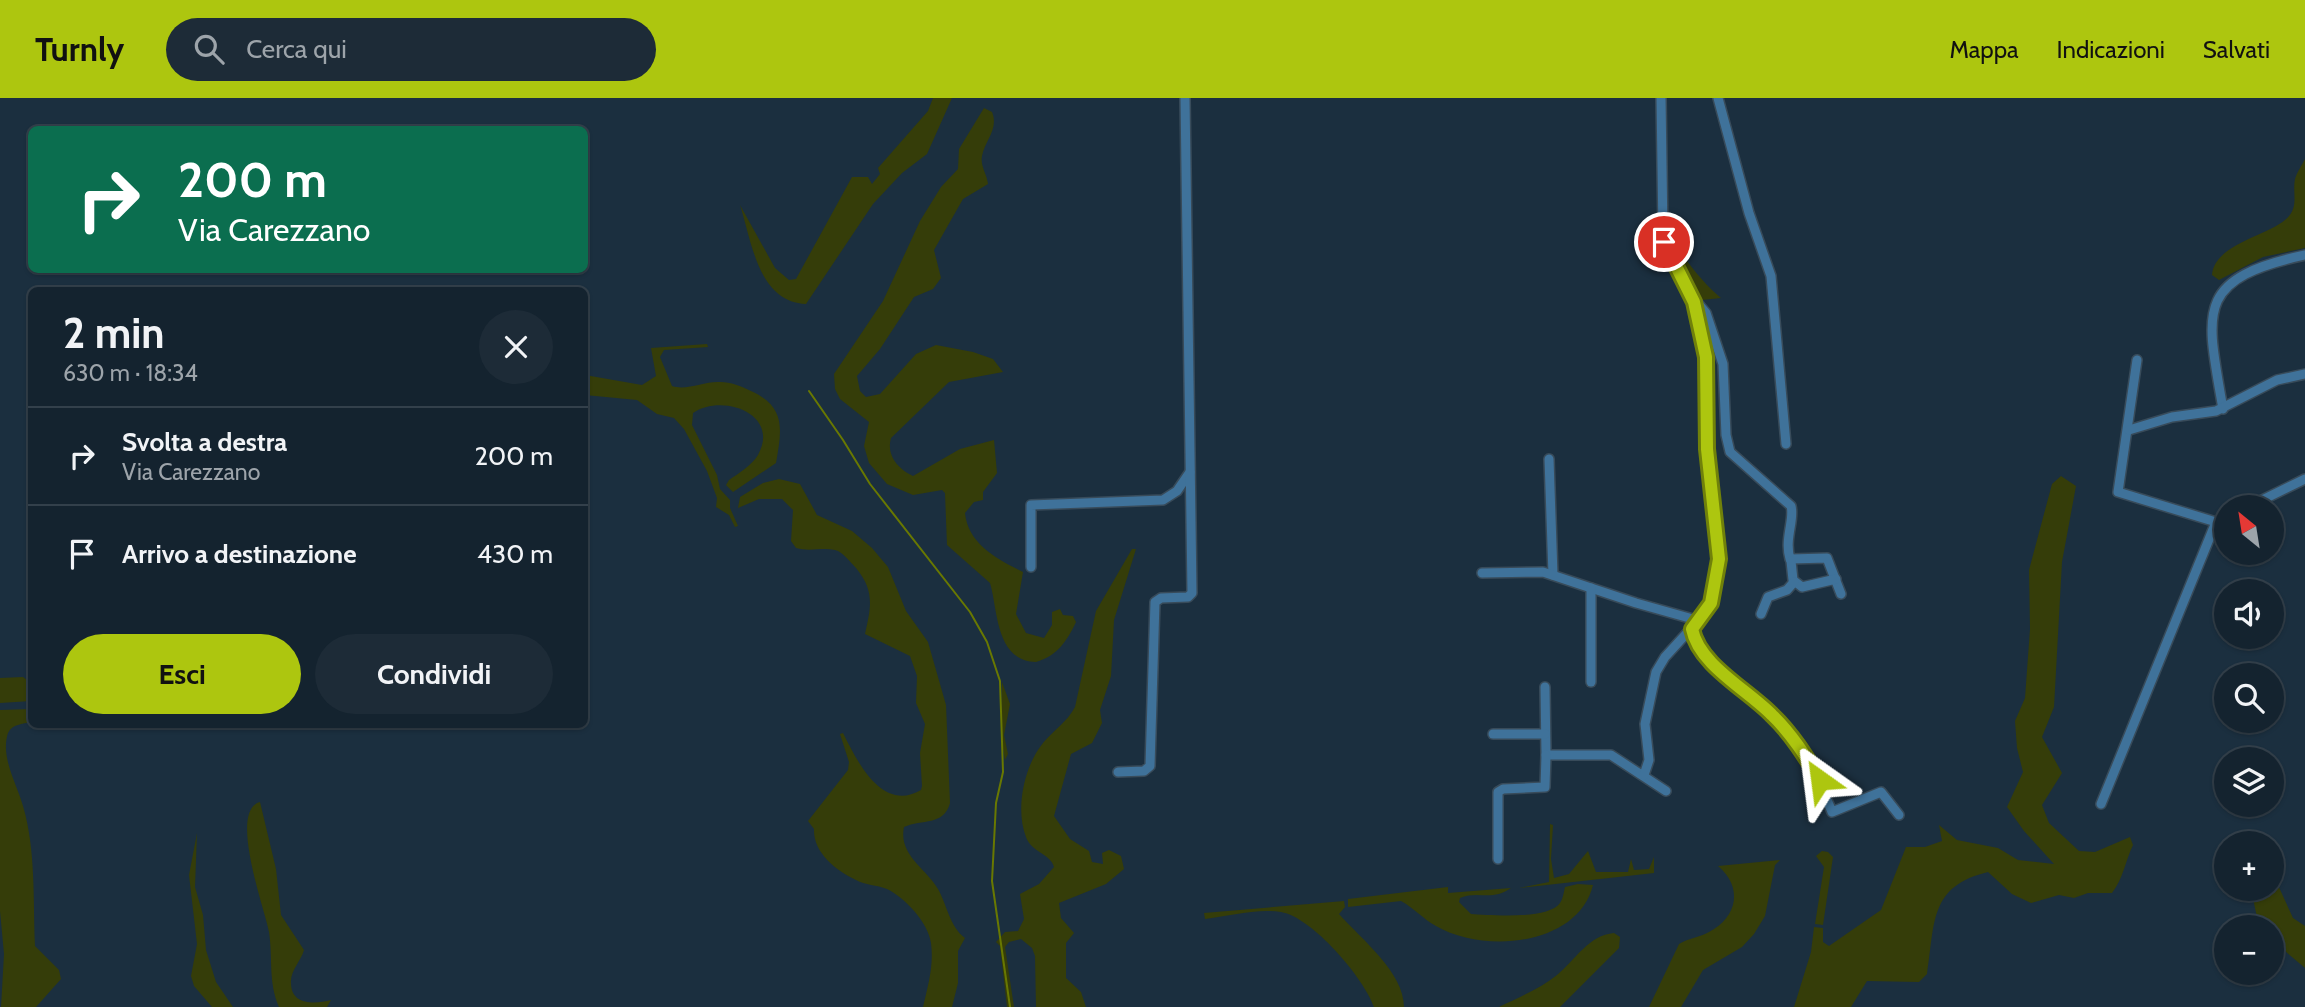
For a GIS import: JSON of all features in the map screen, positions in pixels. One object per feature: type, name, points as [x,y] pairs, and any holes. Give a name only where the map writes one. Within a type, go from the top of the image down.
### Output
[{"type":"street","points":[[1118,772],[1144,771],[1150,766],[1154,604],[1161,598],[1186,597],[1192,593],[1185,98]]},
{"type":"street","points":[[1661,98],[1662,234],[1670,257],[1692,298],[1706,313],[1723,364],[1730,452],[1792,509],[1787,537],[1794,582],[1787,590],[1768,597],[1761,614]]},
{"type":"street","points":[[1718,98],[1772,282],[1786,444]]},
{"type":"street","points":[[2222,409],[2212,314],[2216,299],[2231,282],[2246,273],[2305,255]]},
{"type":"street","points":[[1644,775],[1648,761],[1645,724],[1655,676],[1665,657],[1700,621],[1712,601],[1719,553],[1707,457],[1706,357],[1692,298]]},
{"type":"street","points":[[2137,360],[2118,492],[2214,521]]},
{"type":"street","points":[[2129,430],[2172,416],[2222,409],[2277,380],[2305,374]]},
{"type":"street","points":[[1549,459],[1553,575]]},
{"type":"street","points":[[1031,567],[1031,505],[1163,500],[1177,491],[1190,472]]},
{"type":"street","points":[[2272,495],[2305,479]]},
{"type":"street","points":[[2101,804],[2214,527]]},
{"type":"street","points":[[1791,561],[1824,556],[1842,594]]},
{"type":"street","points":[[1482,573],[1532,570],[1700,621]]},
{"type":"street","points":[[1794,582],[1802,587],[1836,579]]},
{"type":"street","points":[[1591,588],[1591,682]]},
{"type":"street","points":[[1692,629],[1696,641],[1711,660],[1759,701],[1791,736],[1820,780],[1832,812],[1881,792],[1899,815]]},
{"type":"street","points":[[1498,859],[1498,792],[1503,789],[1545,787],[1545,687]]},
{"type":"street","points":[[1493,734],[1545,734]]},
{"type":"street","points":[[1546,755],[1608,754],[1644,775],[1666,792]]},
{"type":"green space","points":[[933,98],[952,98],[927,154],[902,173],[873,204],[806,304],[790,301],[777,293],[759,268],[740,205],[775,268],[789,280],[796,279],[852,177],[868,177],[872,184],[880,174],[878,168],[928,111]]},
{"type":"green space","points":[[984,108],[992,112],[994,118],[982,160],[988,184],[963,199],[934,250],[941,278],[933,289],[914,297],[880,349],[857,376],[860,391],[866,397],[880,394],[916,354],[936,345],[993,359],[1003,372],[949,382],[891,438],[890,450],[898,465],[913,476],[960,449],[994,440],[997,473],[983,492],[983,500],[974,502],[965,513],[967,524],[985,549],[1023,572],[1016,614],[1026,633],[1044,638],[1052,625],[1052,612],[1060,609],[1063,615],[1073,616],[1076,622],[1060,647],[1050,656],[1036,662],[1013,653],[1001,632],[990,583],[947,545],[945,493],[942,490],[913,495],[887,484],[869,463],[864,446],[869,422],[840,399],[835,389],[834,374],[883,301],[920,221],[941,187],[958,169],[959,149]]},
{"type":"green space","points":[[2305,159],[2305,248],[2263,257],[2219,280],[2212,275],[2215,265],[2231,249],[2276,226],[2290,215],[2294,206],[2295,179]]},
{"type":"green space","points":[[1666,226],[1690,265],[1721,298],[1702,300],[1688,286],[1673,256]]},
{"type":"green space","points":[[707,344],[708,347],[664,350],[660,357],[672,386],[684,387],[714,382],[736,385],[762,397],[776,412],[780,440],[776,463],[733,492],[726,485],[758,455],[763,440],[761,428],[755,418],[732,406],[705,407],[693,413],[692,425],[717,475],[720,489],[730,500],[730,508],[738,526],[735,527],[729,515],[716,507],[717,498],[707,471],[684,429],[674,418],[657,414],[637,400],[588,395],[588,376],[642,385],[656,376],[651,348]]},
{"type":"green space","points":[[2061,476],[2076,486],[2062,562],[2054,707],[2042,737],[2062,773],[2042,805],[2049,823],[2079,851],[2095,852],[2130,837],[2133,845],[2119,882],[2112,893],[2088,893],[2074,898],[2059,895],[2031,903],[2012,894],[1988,872],[1969,878],[1945,897],[1938,909],[1927,974],[1919,982],[1867,981],[1851,1007],[1794,1007],[1811,952],[1814,927],[1823,928],[1823,942],[1829,946],[1881,910],[1906,847],[1925,847],[1942,841],[1939,825],[1957,840],[1998,848],[2018,860],[2054,864],[2024,831],[2007,807],[2023,772],[2017,748],[2015,721],[2025,698],[2030,629],[2029,570],[2052,484]]},
{"type":"green space","points":[[779,479],[800,484],[817,515],[852,531],[872,548],[888,567],[906,611],[928,642],[946,705],[950,803],[938,819],[904,827],[903,837],[909,854],[938,889],[952,922],[965,938],[958,951],[958,983],[952,1007],[923,1007],[932,951],[929,935],[921,919],[894,893],[860,882],[833,866],[821,853],[814,829],[808,821],[848,770],[849,762],[840,734],[843,733],[864,769],[883,789],[894,795],[907,795],[921,790],[920,753],[925,724],[916,703],[917,676],[910,656],[865,634],[869,616],[869,592],[856,568],[835,550],[796,548],[791,541],[793,510],[782,499],[759,499],[738,508],[740,497],[763,483]]},
{"type":"green space","points":[[1132,549],[1136,549],[1114,620],[1111,676],[1100,710],[1102,723],[1092,743],[1071,754],[1054,816],[1070,839],[1089,851],[1092,862],[1103,864],[1102,853],[1109,850],[1121,856],[1124,869],[1106,884],[1059,903],[1061,918],[1074,933],[1066,943],[1066,978],[1081,992],[1086,1007],[1036,1007],[1035,956],[1032,948],[1021,939],[1009,942],[1005,947],[1014,1007],[1007,1007],[1000,946],[996,942],[1005,932],[1018,931],[1024,919],[1020,894],[1039,884],[1054,867],[1026,837],[1021,814],[1026,775],[1036,752],[1075,707],[1096,611]]},
{"type":"green space","points":[[23,677],[28,681],[28,701],[0,703],[0,678]]},
{"type":"green space","points":[[1002,682],[1010,704],[1004,735],[1008,754],[1005,760],[1001,737]]},
{"type":"green space","points":[[28,709],[28,723],[15,726],[8,733],[6,751],[30,840],[35,946],[59,970],[61,979],[36,1007],[1,1007],[4,954],[0,911],[0,710]]},
{"type":"green space","points":[[260,802],[276,869],[281,915],[304,950],[292,974],[292,990],[295,996],[305,1002],[331,1000],[327,1007],[279,1007],[276,998],[269,932],[248,841],[247,823],[251,809]]},
{"type":"green space","points":[[1550,824],[1553,825],[1551,859],[1554,878],[1569,874],[1588,851],[1596,872],[1628,872],[1631,859],[1634,870],[1649,869],[1654,857],[1654,873],[1519,888],[1549,882]]},
{"type":"green space","points":[[197,833],[195,887],[203,915],[206,950],[216,982],[233,1007],[212,1007],[194,986],[191,976],[197,944],[189,875]]},
{"type":"green space","points":[[1822,851],[1833,857],[1823,925],[1815,924],[1824,867],[1816,856]]},
{"type":"green space","points":[[1780,860],[1775,865],[1765,916],[1754,934],[1742,947],[1703,970],[1681,1007],[1649,1007],[1679,944],[1719,926],[1731,910],[1734,892],[1726,874],[1718,866]]},
{"type":"green space","points":[[1593,885],[1584,905],[1569,921],[1549,932],[1527,939],[1479,940],[1456,935],[1431,923],[1401,901],[1348,907],[1348,899],[1448,887],[1448,893],[1511,888],[1497,894],[1467,896],[1460,898],[1459,902],[1471,914],[1532,914],[1554,908],[1561,901],[1565,887]]},
{"type":"green space","points":[[2284,898],[2293,918],[2305,926],[2305,968],[2284,950],[2284,915],[2256,915],[2254,901],[2284,901]]},
{"type":"green space","points":[[1344,901],[1345,907],[1339,914],[1389,969],[1397,981],[1404,1007],[1374,1007],[1360,981],[1335,950],[1293,916],[1263,911],[1205,919],[1204,913]]},
{"type":"green space","points":[[1614,933],[1620,937],[1619,948],[1560,1007],[1499,1007],[1544,984],[1590,943]]},
{"type":"waterway","points":[[809,391],[870,484],[970,612],[987,642],[1000,681],[1003,772],[996,803],[992,881],[1010,1007]]},
{"type":"route","points":[[1664,242],[1699,315],[1706,357],[1708,466],[1719,559],[1712,601],[1692,629],[1696,643],[1718,667],[1759,701],[1782,725],[1820,780]]}]
